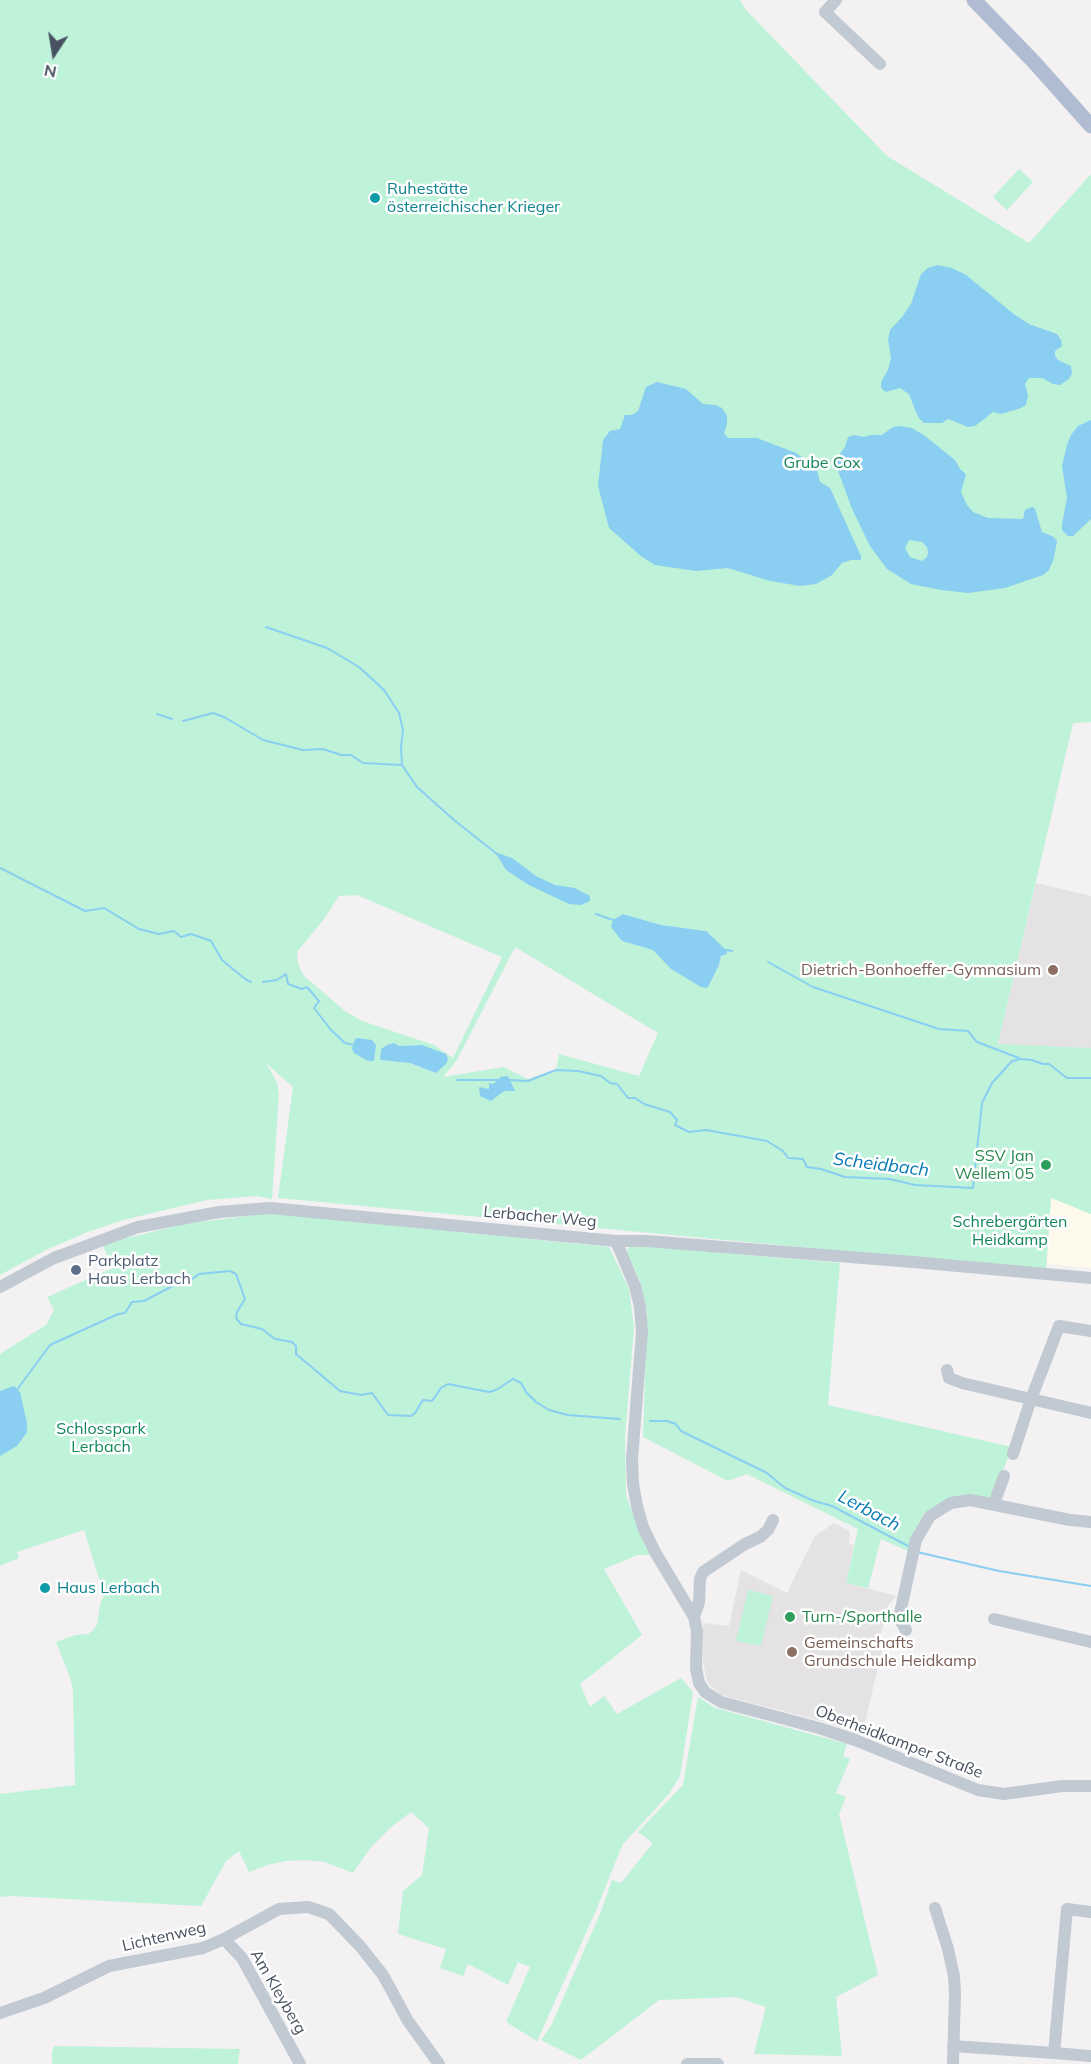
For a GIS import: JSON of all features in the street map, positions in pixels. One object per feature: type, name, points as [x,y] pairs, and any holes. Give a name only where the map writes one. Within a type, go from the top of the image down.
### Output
[{"type":"main road","points":[[974,0],[1091,126]]},
{"type":"street","points":[[836,0],[825,12],[880,64]]},
{"type":"street","name":"Lerbacher Weg","points":[[0,1287],[54,1258],[138,1227],[219,1212],[270,1208],[616,1241],[647,1241],[1091,1278]]},
{"type":"street","name":"Oberheidkamper Straße","points":[[616,1241],[635,1286],[642,1332],[632,1460],[637,1506],[643,1527],[655,1552],[694,1617],[697,1631],[696,1668],[699,1683],[705,1692],[721,1702],[855,1740],[978,1790],[1004,1794],[1062,1786],[1091,1786]]},
{"type":"street","points":[[1013,1454],[1059,1326],[1091,1331]]},
{"type":"street","points":[[947,1370],[949,1378],[962,1383],[1091,1413]]},
{"type":"street","points":[[994,1504],[1004,1476]]},
{"type":"street","points":[[906,1630],[899,1618],[915,1546],[930,1516],[951,1503],[970,1500],[1091,1522]]},
{"type":"street","points":[[694,1617],[699,1602],[700,1579],[703,1572],[745,1544],[760,1537],[768,1530],[773,1520]]},
{"type":"street","points":[[994,1619],[1091,1642]]},
{"type":"street","name":"Lichtenweg","points":[[0,2013],[44,1998],[109,1966],[203,1948],[279,1910],[308,1907],[329,1914],[360,1946],[383,1975],[408,2021],[439,2064]]},
{"type":"street","points":[[935,1908],[954,1976],[953,2064]]},
{"type":"street","points":[[1054,2053],[1067,1909],[1091,1912]]},
{"type":"street","name":"Am Kleyberg","points":[[224,1939],[242,1958],[300,2064]]},
{"type":"street","points":[[954,2046],[1091,2056]]},
{"type":"street","points":[[687,2064],[718,2064]]},
{"type":"shaded area","name":"Dietrich-Bonhoeffer-Gymnasium","points":[[1036,883],[1091,896],[1091,1048],[998,1044]]},
{"type":"shaded area","points":[[1051,1197],[1091,1214],[1091,1268],[1047,1264]]},
{"type":"shaded area","name":"Gemeinschafts Grundschule Heidkamp","points":[[834,1523],[848,1530],[849,1544],[854,1545],[846,1583],[897,1596],[888,1605],[879,1642],[883,1644],[862,1737],[829,1723],[721,1695],[706,1678],[703,1661],[703,1623],[729,1626],[741,1570],[787,1593],[815,1536]]},
{"type":"green space","points":[[0,0],[740,0],[746,10],[887,156],[1029,243],[1091,174],[1091,722],[1073,723],[998,1044],[1091,1048],[1091,1214],[1051,1198],[1046,1270],[278,1198],[293,1087],[266,1063],[277,1082],[279,1094],[272,1199],[256,1196],[207,1200],[123,1220],[46,1250],[0,1275]],"holes":[[[357,895],[502,957],[453,1058],[434,1045],[362,1021],[345,1011],[304,976],[298,964],[297,952],[324,919],[339,896]],[[623,914],[661,925],[706,931],[721,956],[708,986],[701,987],[671,969],[654,950],[622,941]],[[515,947],[658,1033],[639,1076],[559,1054],[556,1069],[528,1079],[504,1067],[443,1077],[457,1060]],[[394,1043],[399,1046],[422,1045],[436,1073],[410,1063],[380,1060],[381,1050]]]},
{"type":"green space","points":[[1019,169],[1033,182],[1007,210],[993,197]]},
{"type":"green space","name":"Schlosspark Lerbach","points":[[270,1213],[609,1247],[629,1289],[634,1327],[625,1437],[626,1496],[650,1555],[637,1555],[604,1569],[642,1635],[580,1684],[590,1707],[604,1696],[617,1714],[681,1678],[693,1692],[680,1776],[669,1794],[623,1844],[595,1913],[537,2041],[506,2022],[530,1967],[518,1962],[508,1985],[468,1964],[463,1976],[440,1968],[446,1949],[398,1934],[403,1891],[422,1875],[429,1828],[411,1812],[391,1827],[371,1847],[353,1873],[325,1862],[305,1860],[267,1865],[249,1872],[239,1851],[226,1861],[201,1906],[0,1897],[0,1794],[75,1785],[73,1692],[71,1680],[56,1642],[75,1635],[88,1634],[93,1630],[97,1625],[104,1595],[84,1530],[17,1552],[19,1558],[0,1566],[0,1354],[46,1325],[54,1310],[47,1297],[113,1268],[102,1244],[185,1224]]},
{"type":"green space","points":[[631,1245],[840,1263],[828,1405],[1012,1447],[992,1499],[959,1497],[924,1513],[908,1551],[881,1539],[868,1588],[846,1583],[858,1529],[747,1474],[728,1481],[643,1437],[647,1313],[640,1281],[627,1250]]},
{"type":"green space","points":[[748,1590],[773,1596],[761,1646],[736,1641]]},
{"type":"green space","points":[[698,1697],[715,1708],[847,1744],[843,1756],[850,1759],[836,1793],[846,1797],[839,1814],[878,1975],[836,1997],[842,2056],[754,2054],[766,2007],[736,1997],[659,2000],[581,2060],[541,2040],[551,2026],[600,1914],[612,1880],[621,1883],[653,1843],[638,1832],[683,1785]]},
{"type":"green space","points":[[54,2046],[240,2049],[238,2064],[52,2064]]},
{"type":"water","points":[[937,265],[952,268],[966,275],[1015,315],[1029,324],[1057,334],[1062,346],[1055,351],[1055,356],[1058,360],[1071,366],[1072,373],[1069,379],[1060,385],[1042,378],[1029,378],[1025,384],[1028,395],[1026,405],[1001,414],[993,412],[975,426],[968,427],[948,419],[942,423],[924,423],[918,417],[909,394],[900,388],[886,392],[883,390],[881,382],[888,370],[891,358],[888,339],[890,330],[911,304],[921,274]]},
{"type":"water","points":[[657,382],[686,389],[703,404],[722,408],[727,416],[724,433],[728,438],[757,438],[796,453],[813,465],[820,482],[830,488],[861,560],[842,563],[832,575],[816,584],[800,586],[770,581],[728,568],[696,571],[655,565],[641,556],[609,528],[598,486],[603,440],[610,431],[620,429],[625,415],[632,415],[638,411],[646,387]]},
{"type":"water","points":[[1091,420],[1091,519],[1073,536],[1068,536],[1062,530],[1067,498],[1062,466],[1071,435],[1078,426]]},
{"type":"water","points":[[893,427],[912,428],[955,460],[966,474],[961,492],[973,512],[988,518],[1023,519],[1025,510],[1033,507],[1042,532],[1054,537],[1057,541],[1049,570],[1043,575],[1005,588],[968,593],[911,584],[887,569],[870,546],[852,509],[836,465],[837,458],[845,447],[848,437],[882,435]],"holes":[[[909,540],[922,542],[927,547],[927,557],[922,561],[910,557],[905,548]]]},
{"type":"water","points":[[495,852],[512,858],[536,876],[555,885],[575,888],[590,896],[590,901],[581,905],[569,904],[529,885],[506,870]]},
{"type":"water","points":[[623,914],[661,925],[706,931],[726,950],[727,954],[721,956],[708,987],[701,987],[671,969],[653,950],[622,941],[611,927],[613,920]]},
{"type":"water","points":[[355,1039],[372,1040],[376,1045],[374,1061],[368,1061],[354,1053],[352,1049]]},
{"type":"water","points":[[394,1043],[399,1046],[422,1045],[446,1054],[448,1059],[436,1073],[410,1063],[380,1060],[381,1049]]},
{"type":"water","points":[[508,1076],[515,1091],[504,1091],[491,1101],[480,1096],[479,1087],[489,1089],[489,1083],[493,1084],[500,1077]]},
{"type":"water","points":[[14,1386],[20,1392],[27,1432],[17,1446],[0,1456],[0,1391]]},
{"type":"waterway","points":[[266,627],[327,648],[359,667],[384,690],[399,713],[403,730],[402,765]]},
{"type":"waterway","points":[[183,721],[213,713],[263,740],[303,750],[323,749],[341,755],[351,755],[363,763],[402,765],[417,787],[497,854]]},
{"type":"waterway","points":[[157,714],[172,719]]},
{"type":"waterway","points":[[0,868],[85,911],[104,908],[139,929],[159,934],[174,931],[181,937],[191,934],[211,941],[222,960],[251,982]]},
{"type":"waterway","points":[[596,914],[613,920]]},
{"type":"waterway","points":[[726,950],[732,951]]},
{"type":"waterway","points":[[768,962],[813,987],[939,1029],[968,1031],[977,1042],[1019,1058]]},
{"type":"waterway","points":[[263,982],[277,980],[286,974],[288,984],[302,989],[307,987],[319,1001],[314,1008],[331,1030],[345,1043],[354,1045]]},
{"type":"waterway","name":"Scheidbach","points":[[510,1080],[528,1081],[556,1070],[578,1071],[601,1076],[610,1083],[617,1084],[628,1098],[635,1098],[644,1104],[670,1112],[677,1120],[675,1125],[689,1132],[706,1130],[767,1141],[783,1151],[788,1158],[803,1159],[807,1167],[845,1177],[890,1179],[915,1185],[973,1188],[982,1103],[992,1083],[1012,1061],[1032,1060],[1049,1064],[1067,1078],[1091,1078]]},
{"type":"waterway","name":"Scheidbach","points":[[457,1080],[501,1080]]},
{"type":"waterway","name":"Lerbach","points":[[16,1391],[50,1345],[118,1314],[125,1313],[132,1302],[144,1301],[182,1281],[191,1280],[199,1274],[230,1271],[236,1274],[245,1299],[236,1318],[241,1324],[262,1329],[275,1339],[292,1342],[296,1346],[296,1354],[340,1391],[361,1395],[372,1393],[388,1415],[411,1416],[423,1400],[432,1401],[441,1388],[448,1384],[489,1392],[513,1379],[521,1383],[536,1402],[549,1410],[568,1415],[620,1419]]},
{"type":"waterway","name":"Lerbach","points":[[650,1421],[667,1421],[676,1424],[681,1431],[767,1473],[785,1488],[832,1506],[910,1547]]},
{"type":"waterway","name":"Lerbach","points":[[917,1552],[999,1571],[1091,1586]]},
{"type":"place","name":"Ruhestätte österreichischer Krieger","points":[[375,198]]},
{"type":"place","name":"Dietrich-Bonhoeffer-Gymnasium","points":[[1053,970]]},
{"type":"place","name":"SSV Jan Wellem 05","points":[[1046,1165]]},
{"type":"place","name":"Parkplatz Haus Lerbach","points":[[76,1270]]},
{"type":"place","name":"Haus Lerbach","points":[[45,1588]]},
{"type":"place","name":"Turn-/Sporthalle","points":[[790,1617]]},
{"type":"place","name":"Gemeinschafts Grundschule Heidkamp","points":[[792,1652]]},
{"type":"park label","name":"Grube Cox","points":[[822,463]]},
{"type":"park label","name":"Schrebergärten Heidkamp","points":[[1010,1231]]}]
